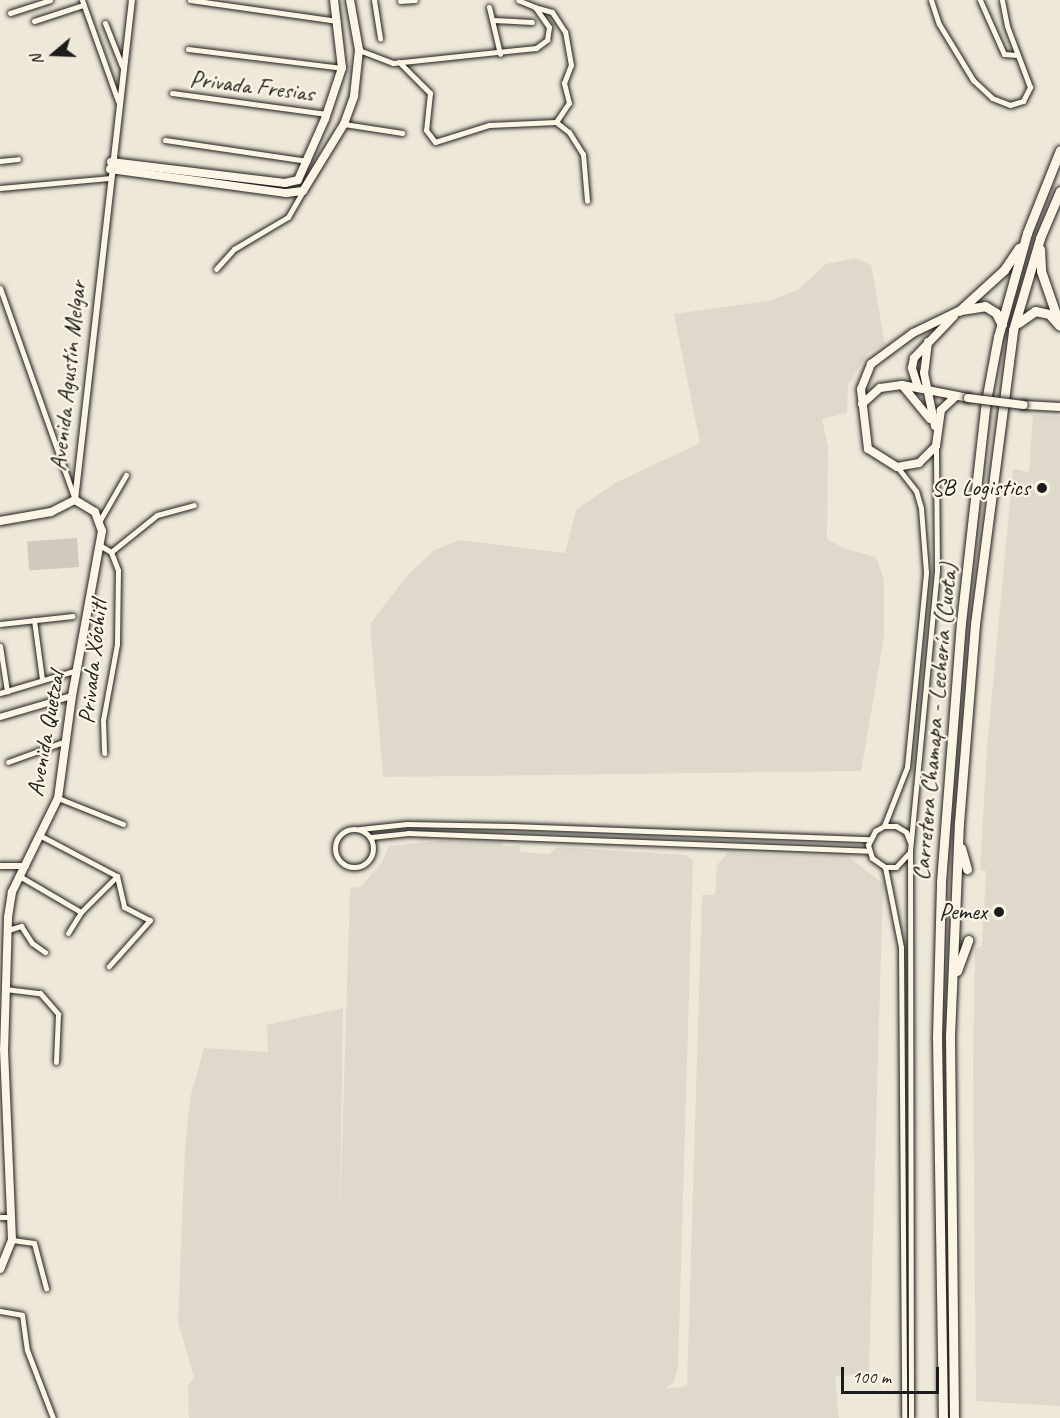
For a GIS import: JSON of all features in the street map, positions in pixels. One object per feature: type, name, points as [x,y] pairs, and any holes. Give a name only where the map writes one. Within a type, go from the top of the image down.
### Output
[{"type":"highway","name":"Carretera Chamapa - Lechería (Cuota)","points":[[944,1418],[937,1037],[941,882],[972,521],[986,401],[1002,325],[1027,233],[1060,150]]},
{"type":"highway","name":"Carretera Chamapa - Lechería (Cuota)","points":[[954,1418],[950,1036],[959,823],[976,612],[1013,330],[1040,238],[1060,191]]},
{"type":"highway","points":[[959,311],[1004,270],[1027,233]]},
{"type":"highway","points":[[1040,238],[1041,271],[1060,327]]},
{"type":"highway","points":[[959,311],[985,306],[996,314],[1002,325]]},
{"type":"highway","points":[[1013,330],[1022,316],[1035,311],[1049,314],[1060,327]]},
{"type":"highway","points":[[959,823],[967,869]]},
{"type":"highway","points":[[950,1036],[957,967],[968,940]]},
{"type":"main road","points":[[110,169],[296,180],[307,161],[327,114],[342,68],[334,0]]},
{"type":"main road","points":[[206,176],[302,190],[344,124],[354,96],[359,50],[350,0]]},
{"type":"main road","points":[[927,342],[923,362],[936,428],[936,446],[919,463],[897,467],[868,450],[862,404],[864,374],[878,355],[959,311]]},
{"type":"main road","points":[[918,387],[912,368],[914,358],[959,311]]},
{"type":"main road","points":[[862,404],[880,388],[902,385],[968,398],[1060,407]]},
{"type":"main road","points":[[902,385],[936,428]]},
{"type":"main road","points":[[936,428],[941,410],[956,396]]},
{"type":"main road","points":[[75,500],[95,512],[100,520]]},
{"type":"main road","name":"Avenida Agustín Melgar","points":[[0,521],[51,512],[75,500]]},
{"type":"main road","name":"Avenida Quetzal","points":[[0,1269],[12,1240],[12,1217],[3,1148],[8,930],[4,918],[12,892],[58,798],[72,696],[101,546],[100,520]]},
{"type":"street","points":[[10,13],[50,0]]},
{"type":"street","name":"Avenida Agustín Melgar","points":[[75,500],[110,169],[132,0]]},
{"type":"street","points":[[190,0],[338,21]]},
{"type":"street","points":[[374,0],[380,39]]},
{"type":"street","points":[[400,1],[415,0]]},
{"type":"street","points":[[518,0],[552,12],[565,32],[571,65],[564,83],[568,103],[556,122]]},
{"type":"street","points":[[931,0],[939,24],[973,80],[1002,104],[1017,104],[1028,95],[1028,80],[1017,55],[1002,0]]},
{"type":"street","points":[[980,0],[1004,54],[1017,55]]},
{"type":"street","points":[[34,21],[82,2],[118,101]]},
{"type":"street","points":[[489,7],[500,54]]},
{"type":"street","points":[[359,50],[384,63],[500,54],[536,48],[549,33],[547,22],[535,7]]},
{"type":"street","points":[[493,20],[532,22]]},
{"type":"street","points":[[105,23],[122,66]]},
{"type":"street","points":[[188,49],[342,68]]},
{"type":"street","points":[[399,62],[430,93],[426,130],[435,142],[489,125],[556,122],[569,132],[583,154],[587,201]]},
{"type":"street","name":"Privada Fresias","points":[[171,93],[327,114]]},
{"type":"street","points":[[344,124],[402,133]]},
{"type":"street","points":[[165,140],[307,161]]},
{"type":"street","points":[[0,161],[18,159]]},
{"type":"street","points":[[0,188],[110,169]]},
{"type":"street","points":[[296,180],[302,190]]},
{"type":"street","points":[[296,180],[302,190]]},
{"type":"street","points":[[216,268],[234,249],[288,217],[302,190]]},
{"type":"street","points":[[0,288],[75,500]]},
{"type":"street","points":[[911,1418],[910,843],[937,569],[936,446]]},
{"type":"street","points":[[897,467],[916,491],[921,508],[926,572],[907,767],[884,826],[870,839],[869,851],[872,858],[885,867],[896,867],[910,851]]},
{"type":"street","points":[[100,520],[126,475]]},
{"type":"street","points":[[101,546],[111,552],[157,515],[194,505]]},
{"type":"street","name":"Privada Xóchitl","points":[[104,753],[103,720],[118,631],[118,570],[111,552]]},
{"type":"street","points":[[0,624],[73,616]]},
{"type":"street","points":[[34,620],[42,679]]},
{"type":"street","points":[[0,646],[7,691]]},
{"type":"street","points":[[0,693],[77,670]]},
{"type":"street","points":[[0,717],[72,696]]},
{"type":"street","points":[[8,762],[66,741]]},
{"type":"street","points":[[58,798],[123,824]]},
{"type":"street","points":[[371,837],[372,858],[364,865],[343,864],[336,855],[335,844],[340,834],[349,828],[407,824],[870,839]]},
{"type":"street","points":[[884,826],[896,826],[906,832],[910,843]]},
{"type":"street","points":[[360,829],[371,837],[408,833],[869,851]]},
{"type":"street","points":[[41,836],[117,876],[124,907],[151,923],[109,966]]},
{"type":"street","points":[[0,866],[26,866]]},
{"type":"street","points":[[885,867],[901,947],[904,1418]]},
{"type":"street","points":[[68,933],[81,912],[117,876]]},
{"type":"street","points":[[21,877],[81,912]]},
{"type":"street","points":[[8,930],[21,926],[32,943],[45,952]]},
{"type":"street","points":[[5,989],[40,993],[58,1014],[56,1062]]},
{"type":"street","points":[[0,1217],[12,1217]]},
{"type":"street","points":[[12,1240],[34,1244],[46,1288]]},
{"type":"street","points":[[0,1311],[22,1315],[27,1350],[53,1418]]},
{"type":"shaded area","points":[[857,258],[871,265],[885,344],[868,353],[848,385],[847,413],[822,419],[828,447],[827,539],[846,549],[876,557],[884,580],[884,637],[861,771],[383,777],[370,624],[406,577],[434,550],[460,540],[565,553],[576,510],[615,483],[700,443],[674,314],[768,301],[798,290],[826,264]]},
{"type":"shaded area","points":[[1033,415],[1060,416],[1060,1406],[976,1401],[973,1067],[975,949],[982,946],[986,871],[980,871],[987,747],[1013,469],[1029,472]]},
{"type":"shaded area","points":[[77,538],[79,567],[29,570],[27,541]]},
{"type":"shaded area","points":[[437,841],[502,842],[503,846],[520,846],[520,852],[549,854],[558,847],[685,855],[693,860],[678,1367],[674,1382],[665,1389],[687,1386],[702,895],[715,895],[717,865],[728,853],[848,856],[883,884],[869,1374],[835,1376],[839,1418],[189,1418],[188,1386],[194,1378],[178,1322],[185,1147],[190,1099],[204,1048],[268,1052],[267,1025],[343,1008],[340,1213],[350,888],[361,887],[382,862],[389,846]]},
{"type":"place","name":"SB Logistics","points":[[1042,488]]},
{"type":"place","name":"Pemex","points":[[999,912]]}]
